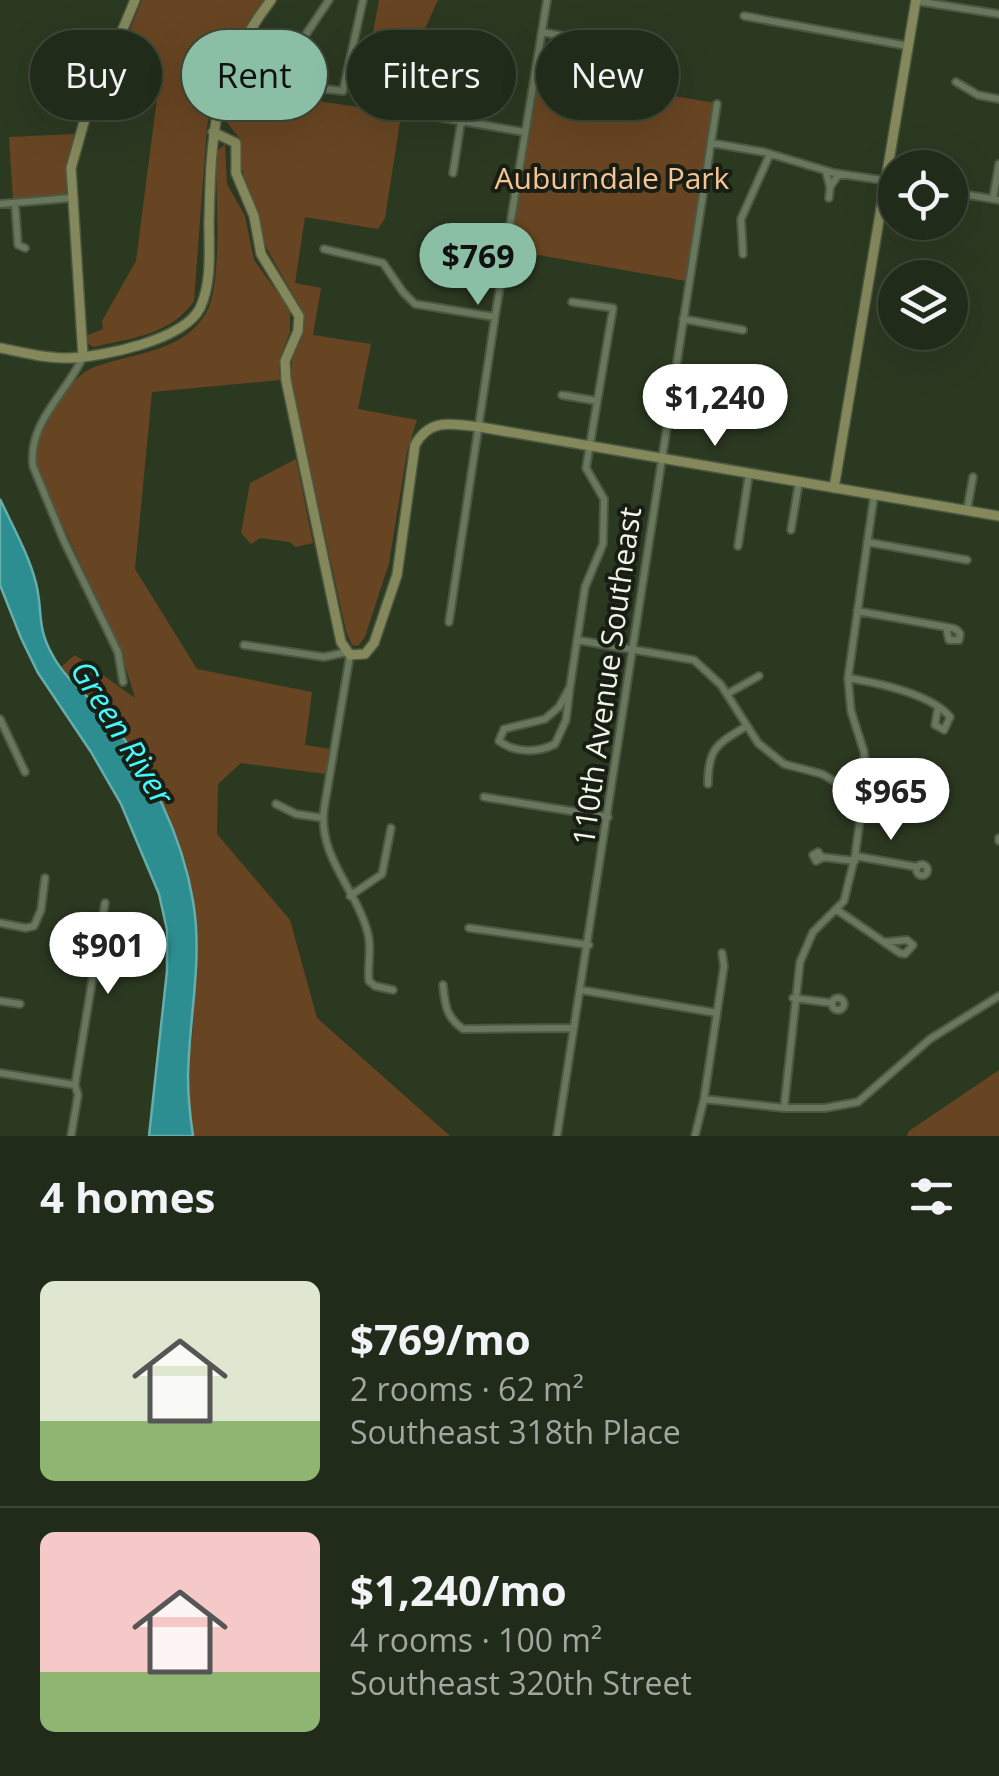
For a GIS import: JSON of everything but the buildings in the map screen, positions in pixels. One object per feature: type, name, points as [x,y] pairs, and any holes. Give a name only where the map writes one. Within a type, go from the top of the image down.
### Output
[{"type":"street","points":[[123,682],[118,652],[64,541],[33,466],[32,453],[36,432],[72,381],[83,356],[70,168],[76,142],[135,0]]},
{"type":"street","points":[[0,348],[60,358],[83,356],[176,332],[199,310],[208,262],[213,132],[220,96],[249,31],[271,0]]},
{"type":"street","points":[[329,0],[292,55],[284,83],[344,90],[363,0]]},
{"type":"street","points":[[542,30],[547,0]]},
{"type":"street","points":[[894,150],[916,1],[999,14]]},
{"type":"street","points":[[744,16],[909,46]]},
{"type":"street","points":[[449,622],[536,65]]},
{"type":"street","points":[[956,82],[978,95],[999,99]]},
{"type":"street","name":"110th Avenue Southeast","points":[[557,1136],[717,104]]},
{"type":"street","points":[[452,120],[524,132]]},
{"type":"street","points":[[453,173],[462,122]]},
{"type":"street","points":[[213,132],[236,143],[236,172],[254,216],[262,254],[299,316],[285,373],[338,632],[348,654],[323,818],[325,840],[368,935],[368,980],[393,990]]},
{"type":"street","points":[[711,143],[770,154],[826,172],[878,179]]},
{"type":"street","points":[[743,254],[741,218],[770,154]]},
{"type":"street","points":[[968,195],[996,200],[999,164]]},
{"type":"street","points":[[826,172],[829,198]]},
{"type":"street","points":[[830,186],[839,174]]},
{"type":"street","points":[[0,204],[70,198]]},
{"type":"street","points":[[15,203],[18,245],[25,248]]},
{"type":"street","points":[[834,488],[879,240]]},
{"type":"street","points":[[324,249],[384,263],[402,292],[415,304],[494,317]]},
{"type":"street","points":[[570,686],[553,713],[534,724],[504,729],[499,742],[529,750],[555,744],[566,720],[585,586],[603,544],[604,498],[586,471],[612,308],[572,302]]},
{"type":"street","points":[[683,320],[743,330]]},
{"type":"street","points":[[562,395],[597,400]]},
{"type":"street","points":[[669,403],[723,414]]},
{"type":"street","points":[[244,645],[324,657],[359,656],[370,650],[394,587],[402,552],[414,450],[425,430],[442,423],[999,516]]},
{"type":"street","points":[[738,546],[749,474]]},
{"type":"street","points":[[967,510],[973,478]]},
{"type":"street","points":[[791,530],[799,482]]},
{"type":"street","points":[[784,1108],[793,998],[800,962],[807,942],[847,895],[855,859],[866,762],[851,711],[848,678],[874,496]]},
{"type":"street","points":[[867,542],[967,560]]},
{"type":"street","points":[[857,610],[946,626]]},
{"type":"street","points":[[577,640],[694,660],[714,676],[745,727],[784,764],[822,774],[841,784],[928,797]]},
{"type":"street","points":[[727,694],[759,676]]},
{"type":"street","points":[[848,678],[890,686],[938,708]]},
{"type":"street","points":[[0,719],[25,772]]},
{"type":"street","points":[[708,784],[708,763],[713,751],[745,727]]},
{"type":"street","points":[[484,797],[608,817]]},
{"type":"street","points":[[276,804],[296,814],[323,818]]},
{"type":"street","points":[[350,896],[381,876],[391,828]]},
{"type":"street","points":[[822,856],[917,867]]},
{"type":"street","points":[[0,923],[26,928],[36,924],[45,878]]},
{"type":"street","points":[[72,1136],[78,1095],[75,1086],[105,902]]},
{"type":"street","points":[[837,910],[886,942]]},
{"type":"street","points":[[469,928],[589,945]]},
{"type":"street","points":[[695,1136],[724,966],[722,953]]},
{"type":"street","points":[[443,984],[446,1011],[463,1028],[574,1028]]},
{"type":"street","points":[[581,990],[717,1012]]},
{"type":"street","points":[[704,1099],[784,1108],[825,1108],[858,1102],[930,1040],[999,996]]},
{"type":"street","points":[[793,998],[832,1003]]},
{"type":"street","points":[[0,1000],[20,1004]]},
{"type":"street","points":[[0,1073],[75,1086]]},
{"type":"green space","points":[[142,0],[267,0],[246,30],[182,30],[182,120],[208,120],[194,301],[162,328],[94,347],[87,343],[86,336],[103,329],[102,321],[136,261],[154,120],[162,120],[162,30],[130,30]]},
{"type":"green space","points":[[379,0],[438,0],[424,30],[373,30]]},
{"type":"green space","name":"Auburndale Park","points":[[536,97],[536,120],[679,120],[679,97],[715,103],[686,281],[510,250]]},
{"type":"green space","points":[[327,103],[347,105],[347,120],[400,120],[385,218],[378,229],[305,217],[295,283],[321,288],[313,335],[371,344],[358,409],[417,420],[407,452],[389,563],[365,637],[358,646],[352,645],[346,631],[290,377],[293,356],[303,336],[300,307],[267,249],[241,167],[240,139],[225,120],[327,120]]},
{"type":"green space","points":[[75,134],[66,195],[13,200],[9,137]]},
{"type":"green space","points":[[225,144],[227,184],[245,216],[254,260],[290,310],[290,332],[279,360],[280,380],[152,392],[135,569],[197,669],[312,692],[305,745],[330,749],[326,774],[241,763],[218,784],[217,834],[290,920],[317,1018],[450,1136],[164,1136],[192,1041],[196,960],[193,904],[105,713],[61,667],[75,655],[135,698],[119,645],[40,477],[36,450],[40,431],[52,410],[84,372],[170,344],[184,337],[206,313],[217,262],[217,151]]},
{"type":"green space","points":[[296,459],[313,543],[295,547],[290,542],[260,538],[251,544],[241,533],[250,483]]},
{"type":"green space","points":[[999,1070],[999,1136],[907,1136],[909,1131]]},
{"type":"water","name":"Green River","points":[[0,499],[33,572],[48,646],[58,665],[108,718],[137,759],[162,804],[181,852],[196,923],[188,1076],[193,1136],[149,1136],[167,971],[167,930],[159,894],[121,804],[38,673],[21,638],[0,585]]}]
